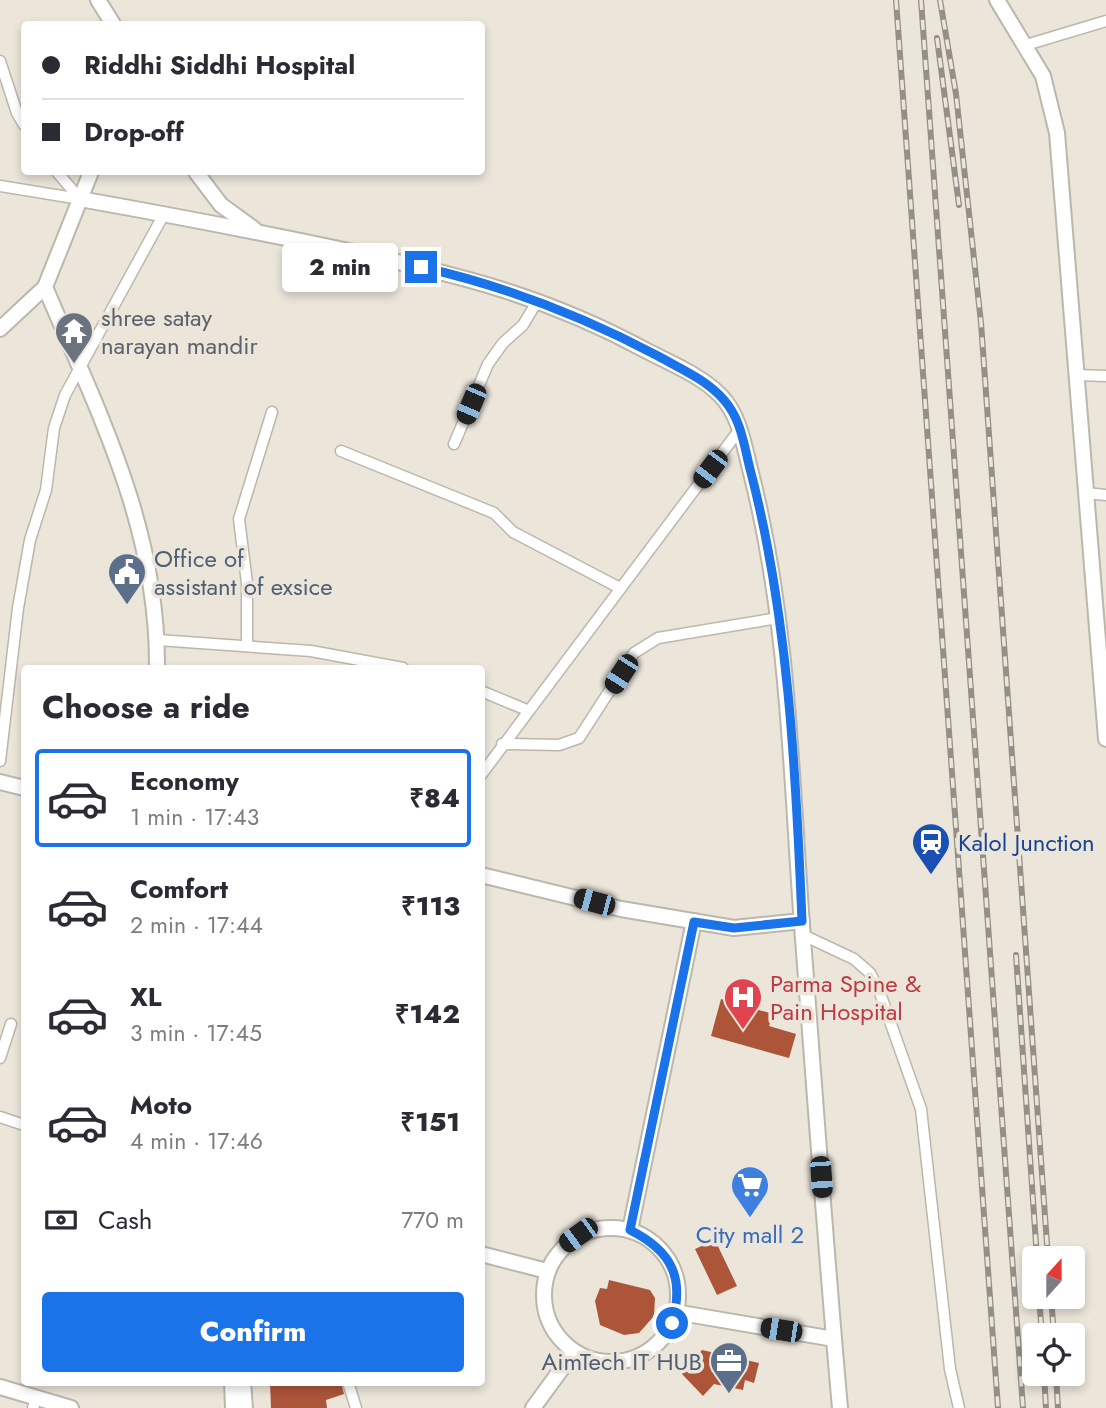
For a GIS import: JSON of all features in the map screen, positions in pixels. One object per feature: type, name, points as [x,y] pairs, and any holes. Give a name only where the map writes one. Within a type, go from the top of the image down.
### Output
[{"type":"street","points":[[98,0],[111,21]]},
{"type":"street","points":[[997,0],[1043,76],[1057,133],[1086,493],[1102,645],[1106,739]]},
{"type":"street","points":[[1026,45],[1106,21]]},
{"type":"street","points":[[0,61],[21,120]]},
{"type":"street","points":[[60,175],[80,199]]},
{"type":"street","points":[[0,330],[45,287],[90,175]]},
{"type":"street","points":[[198,175],[221,205],[258,232]]},
{"type":"street","points":[[0,186],[258,232],[448,273],[538,300],[597,324],[706,383],[726,402],[740,429],[762,517],[778,618],[798,819],[802,928],[840,1408]]},
{"type":"street","points":[[0,761],[18,608],[30,540],[46,490],[54,428],[65,396],[164,214]]},
{"type":"street","points":[[45,287],[125,476],[136,513],[152,589],[158,640],[157,665]]},
{"type":"street","points":[[454,444],[488,364],[503,343],[523,325],[538,300]]},
{"type":"street","points":[[1076,375],[1106,376]]},
{"type":"street","points":[[247,646],[247,583],[240,512],[272,412]]},
{"type":"street","points":[[485,769],[740,429]]},
{"type":"street","points":[[341,451],[494,513],[513,532],[620,588]]},
{"type":"street","points":[[1086,493],[1106,495]]},
{"type":"street","points":[[502,744],[559,745],[579,738],[634,653],[658,638],[778,618]]},
{"type":"street","points":[[158,640],[311,651],[387,665]]},
{"type":"street","points":[[485,693],[527,710]]},
{"type":"street","points":[[0,782],[21,787]]},
{"type":"street","points":[[485,876],[621,909],[694,922],[734,928],[802,928],[854,959],[870,973],[880,993],[921,1109],[950,1369],[959,1408]]},
{"type":"street","points":[[630,1230],[694,922]]},
{"type":"street","points":[[0,1058],[11,1024]]},
{"type":"street","points":[[0,1116],[21,1124]]},
{"type":"street","points":[[612,1227],[630,1230],[651,1240],[667,1257],[677,1278],[676,1312],[660,1342],[641,1356],[619,1362],[596,1361],[574,1352],[557,1336],[546,1316],[543,1293],[547,1271],[560,1251],[578,1235],[612,1227]]},
{"type":"street","points":[[485,1255],[547,1271]]},
{"type":"street","points":[[676,1312],[834,1339]]},
{"type":"street","points":[[533,1408],[574,1352]]},
{"type":"street","points":[[232,1386],[233,1408]]},
{"type":"street","points":[[243,1386],[246,1408]]},
{"type":"street","points":[[349,1386],[356,1408]]},
{"type":"street","points":[[0,1387],[71,1408]]},
{"type":"building","points":[[721,999],[773,1014],[769,1026],[796,1034],[789,1058],[711,1036]]},
{"type":"building","points":[[715,1240],[737,1286],[717,1295],[695,1249]]},
{"type":"building","points":[[609,1280],[650,1290],[655,1298],[654,1316],[639,1333],[624,1335],[600,1325],[595,1301],[600,1288],[607,1289]]},
{"type":"building","points":[[702,1350],[759,1363],[754,1383],[745,1380],[743,1390],[714,1384],[703,1396],[682,1374]]},
{"type":"building","points":[[270,1386],[342,1386],[344,1394],[326,1400],[327,1408],[271,1408]]},
{"type":"railway","points":[[896,0],[998,1408]]},
{"type":"railway","points":[[921,0],[1023,1408]]},
{"type":"railway","points":[[940,0],[956,94],[981,323],[1047,1246]]},
{"type":"railway","points":[[937,38],[959,205]]},
{"type":"railway","points":[[1016,955],[1036,1246]]},
{"type":"railway","points":[[1040,1309],[1041,1323]]},
{"type":"railway","points":[[1052,1309],[1053,1323]]},
{"type":"railway","points":[[1045,1386],[1046,1408]]},
{"type":"railway","points":[[1057,1386],[1058,1408]]},
{"type":"place","name":"shree satay narayan mandir","points":[[74,365]]},
{"type":"place","name":"Office of assistant of exsice","points":[[127,606]]},
{"type":"place","name":"Kalol Junction","points":[[931,876]]},
{"type":"place","name":"Parma Spine & Pain Hospital","points":[[743,1031]]},
{"type":"place","name":"City mall 2","points":[[750,1219]]},
{"type":"place","name":"AimTech IT HUB","points":[[729,1395]]},
{"type":"route","points":[[421,267],[520,293],[597,324],[706,383],[734,413],[762,517],[779,624],[798,819],[802,921],[734,928],[694,922],[641,1188],[630,1230],[651,1240],[667,1257],[677,1278],[678,1301],[672,1323]]}]
